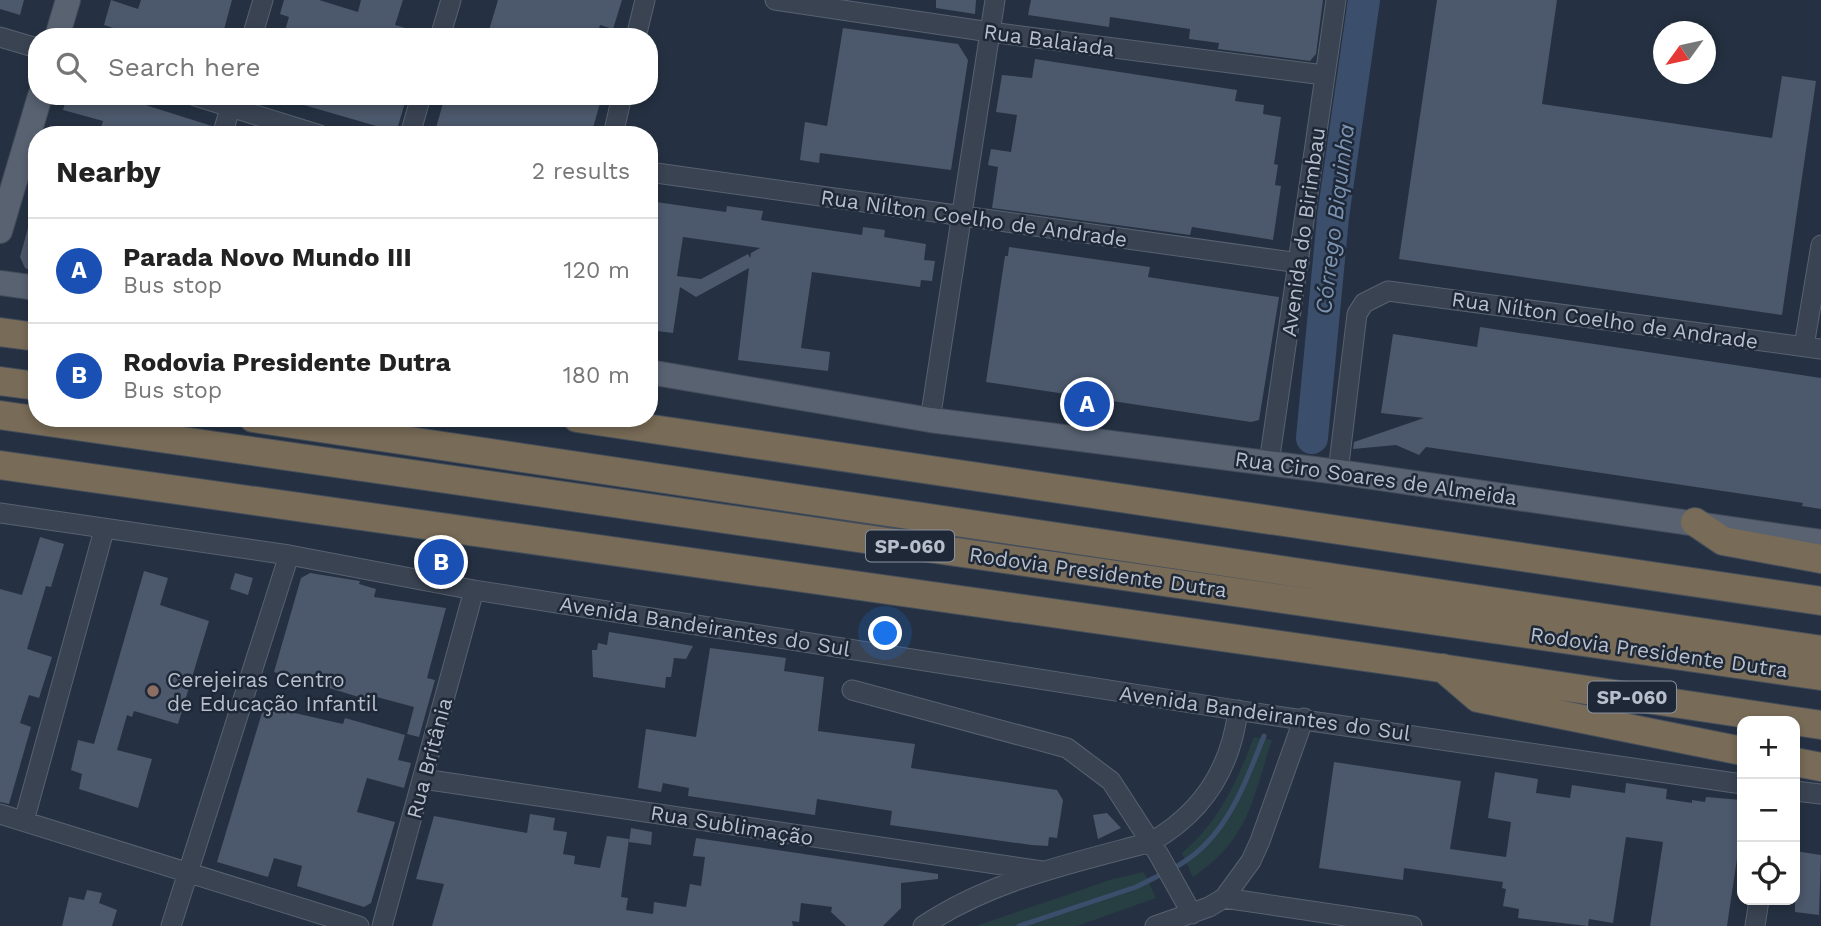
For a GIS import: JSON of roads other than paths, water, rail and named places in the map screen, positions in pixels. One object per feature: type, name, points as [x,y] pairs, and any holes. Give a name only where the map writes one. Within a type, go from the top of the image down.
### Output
[{"type":"highway","points":[[0,332],[28,336]]},
{"type":"highway","points":[[0,381],[28,385]]},
{"type":"highway","name":"Rodovia Presidente Dutra","points":[[0,415],[28,419]]},
{"type":"highway","name":"Rodovia Presidente Dutra","points":[[84,427],[1821,676]]},
{"type":"highway","name":"Rodovia Presidente Dutra","points":[[314,427],[1821,650]]},
{"type":"highway","points":[[638,427],[1821,601]]},
{"type":"highway","points":[[0,453],[36,470]]},
{"type":"highway","name":"SP-060","points":[[0,465],[1443,668],[1821,725]]},
{"type":"highway","points":[[1695,522],[1723,541],[1821,559]]},
{"type":"highway","points":[[1443,668],[1478,698],[1737,750]]},
{"type":"highway","points":[[1800,763],[1821,767]]},
{"type":"main road","points":[[60,28],[68,0]]},
{"type":"main road","points":[[31,126],[37,105]]},
{"type":"main road","points":[[0,231],[28,136]]},
{"type":"main road","points":[[0,283],[28,287]]},
{"type":"main road","name":"Rua Ciro Soares de Almeida","points":[[658,374],[930,420],[1338,472],[1821,542]]},
{"type":"street","points":[[255,28],[263,0]]},
{"type":"street","points":[[443,28],[451,0]]},
{"type":"street","points":[[638,28],[645,0]]},
{"type":"street","name":"Rua Balaiada","points":[[775,0],[990,32],[1324,75]]},
{"type":"street","points":[[930,420],[995,0]]},
{"type":"street","name":"Avenida do Birimbau","points":[[1269,463],[1336,0]]},
{"type":"street","points":[[0,37],[28,45]]},
{"type":"street","points":[[225,126],[232,105]]},
{"type":"street","points":[[241,105],[296,126]]},
{"type":"street","points":[[413,126],[419,105]]},
{"type":"street","points":[[615,126],[620,105]]},
{"type":"street","name":"Rua Nílton Coelho de Andrade","points":[[658,173],[1299,263]]},
{"type":"street","points":[[1813,348],[1821,245]]},
{"type":"street","name":"Rua Nílton Coelho de Andrade","points":[[1338,472],[1357,314],[1364,303],[1388,291],[1813,348]]},
{"type":"street","name":"Avenida Bandeirantes do Sul","points":[[0,513],[289,555],[474,590],[1238,710],[1737,783]]},
{"type":"street","points":[[24,821],[104,530]]},
{"type":"street","points":[[171,926],[289,555]]},
{"type":"street","name":"Rua Britânia","points":[[382,926],[474,590]]},
{"type":"street","points":[[852,690],[1067,748],[1111,780],[1155,848],[1192,914]]},
{"type":"street","points":[[923,926],[965,901],[1042,871],[1155,848],[1211,790],[1231,746],[1238,710]]},
{"type":"street","points":[[1155,926],[1192,914],[1224,898],[1251,861],[1304,718]]},
{"type":"street","name":"Rua Sublimação","points":[[423,779],[1042,871]]},
{"type":"street","points":[[1800,792],[1821,794]]},
{"type":"street","points":[[0,814],[359,926]]},
{"type":"street","points":[[1224,898],[1412,926]]},
{"type":"street","points":[[1755,926],[1758,905]]},
{"type":"waterway","name":"Córrego Biquinha","points":[[1312,438],[1333,217],[1364,0]]},
{"type":"waterway","name":"Córrego Biquinha","points":[[1172,869],[1190,858],[1219,829],[1240,794],[1264,736]]},
{"type":"waterway","name":"Córrego Biquinha","points":[[1019,926],[1136,887],[1164,873]]},
{"type":"place","name":"Parada Novo Mundo III","points":[[1087,404]]},
{"type":"place","name":"Rodovia Presidente Dutra","points":[[441,562]]},
{"type":"place","name":"Cerejeiras Centro de Educação Infantil","points":[[153,691]]}]
